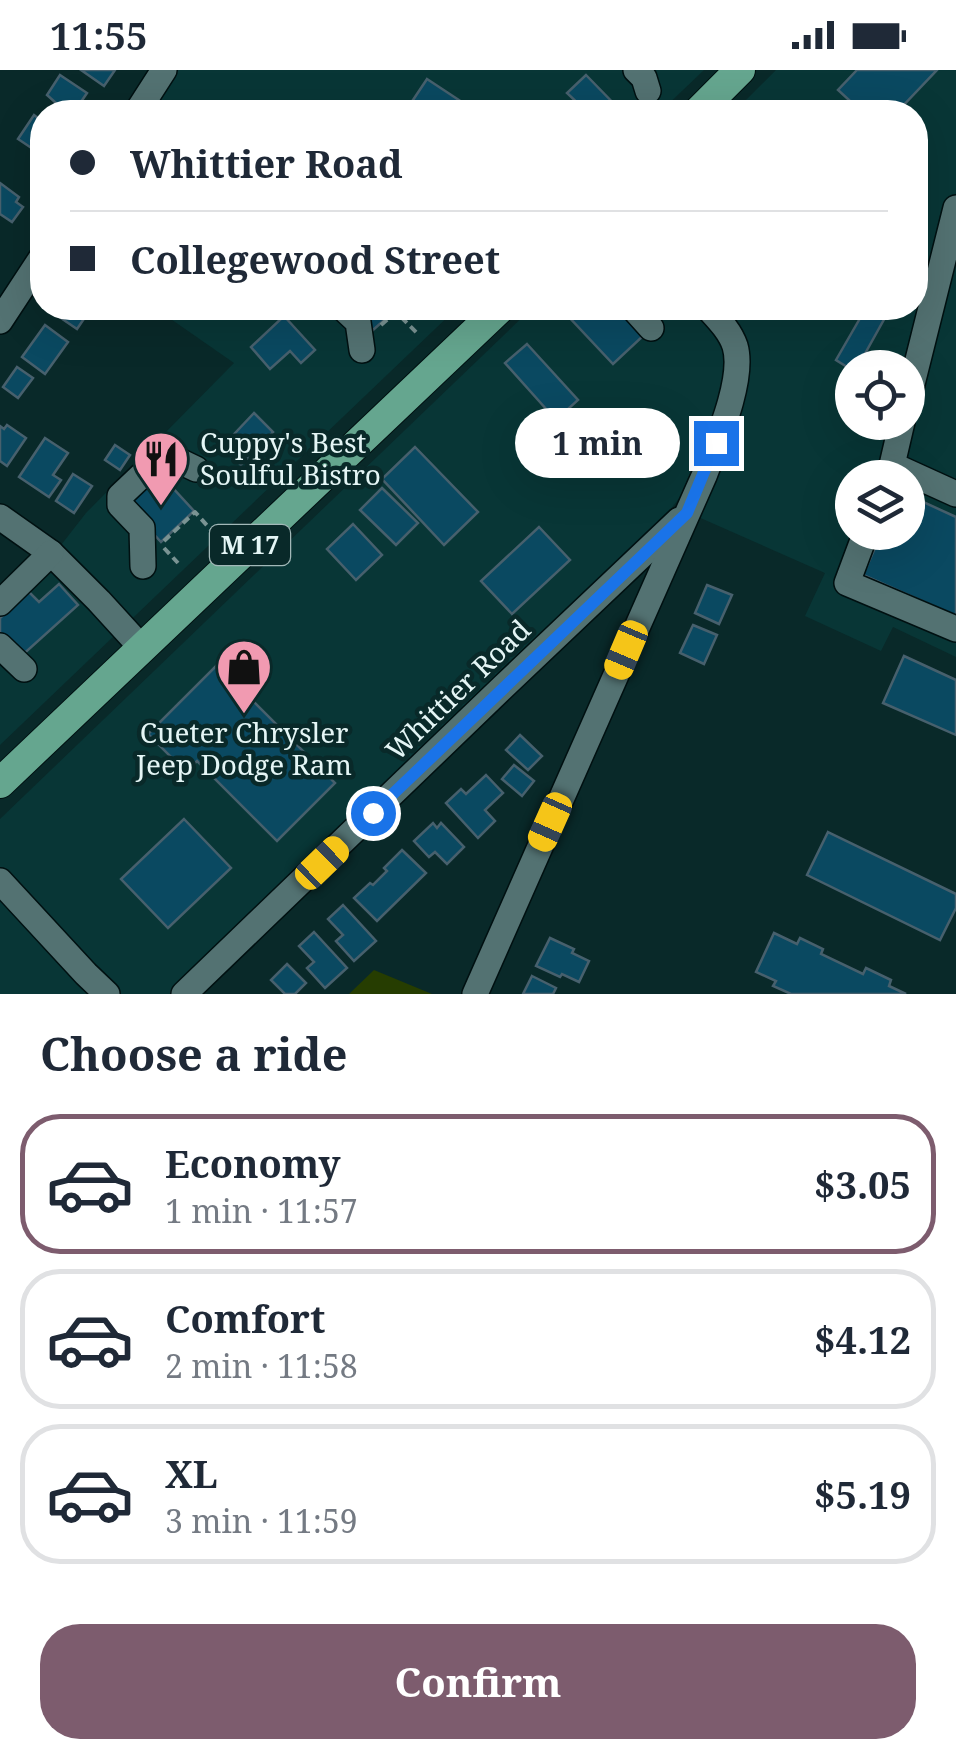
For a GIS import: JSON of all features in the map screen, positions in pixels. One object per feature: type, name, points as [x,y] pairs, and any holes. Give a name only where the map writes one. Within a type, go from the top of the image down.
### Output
[{"type":"main road","points":[[710,100],[740,70]]},
{"type":"main road","name":"M 17","points":[[0,783],[487,320]]},
{"type":"street","points":[[145,100],[164,70]]},
{"type":"street","points":[[920,350],[956,208]]},
{"type":"street","points":[[0,321],[30,275]]},
{"type":"street","points":[[356,320],[366,342]]},
{"type":"street","points":[[643,320],[651,328]]},
{"type":"street","points":[[474,994],[704,476],[736,376],[736,348],[719,320]]},
{"type":"street","points":[[144,566],[142,528],[120,505],[120,496],[159,459],[171,457],[196,469]]},
{"type":"street","points":[[925,483],[956,494]]},
{"type":"street","name":"Whittier Road","points":[[184,994],[687,513]]},
{"type":"street","points":[[0,518],[50,553],[141,647]]},
{"type":"street","points":[[860,550],[848,583],[956,629]]},
{"type":"street","points":[[0,602],[50,553]]},
{"type":"street","points":[[0,646],[24,669]]},
{"type":"street","points":[[0,881],[107,994]]},
{"type":"path","points":[[366,342],[385,320]]},
{"type":"path","points":[[404,320],[418,335]]},
{"type":"path","points":[[178,563],[161,544],[195,512],[212,531]]},
{"type":"shaded area","points":[[177,70],[704,70],[673,100],[157,100]]},
{"type":"shaded area","points":[[776,70],[956,70],[956,657],[893,627],[881,651],[805,616],[825,573],[696,516],[689,486],[657,526],[177,994],[0,994],[0,819],[520,320],[928,320],[928,100],[746,100]]},
{"type":"shaded area","points":[[172,320],[444,320],[0,745],[0,590],[47,563],[86,513],[234,363]]},
{"type":"green space","points":[[374,970],[432,994],[349,994]]},
{"type":"building","points":[[81,70],[115,70],[104,86]]},
{"type":"building","points":[[857,70],[937,70],[908,100],[849,100],[838,90]]},
{"type":"building","points":[[60,75],[87,93],[82,100],[53,100],[47,95]]},
{"type":"building","points":[[586,75],[610,100],[574,100],[567,93]]},
{"type":"building","points":[[427,79],[459,100],[413,100]]},
{"type":"building","points":[[30,121],[30,147],[18,139]]},
{"type":"building","points":[[0,183],[19,197],[16,202],[23,207],[12,222],[0,214]]},
{"type":"building","points":[[64,320],[83,320],[77,329]]},
{"type":"building","points":[[280,320],[288,320],[315,350],[301,363],[290,351],[270,369],[251,347]]},
{"type":"building","points":[[362,320],[384,320],[373,330]]},
{"type":"building","points":[[572,320],[628,320],[643,336],[613,364]]},
{"type":"building","points":[[859,320],[884,320],[867,350],[842,350]]},
{"type":"building","points":[[45,325],[68,342],[45,374],[22,357]]},
{"type":"building","points":[[527,344],[578,400],[556,420],[505,363]]},
{"type":"building","points":[[17,367],[33,378],[18,398],[3,387]]},
{"type":"building","points":[[254,413],[273,432],[241,465],[222,447]]},
{"type":"building","points":[[7,425],[26,438],[7,466],[0,461],[0,426],[4,429]]},
{"type":"building","points":[[45,438],[68,453],[53,475],[61,480],[49,497],[19,477]]},
{"type":"building","points":[[115,445],[130,455],[120,470],[105,460]]},
{"type":"building","points":[[415,447],[478,512],[444,545],[382,479]]},
{"type":"building","points":[[73,474],[92,486],[74,513],[56,501]]},
{"type":"building","name":"Cuppy's Best Soulful Bistro","points":[[160,474],[194,511],[161,542],[127,505]]},
{"type":"building","points":[[382,488],[418,523],[396,545],[360,510]]},
{"type":"building","points":[[925,503],[956,517],[956,616],[863,575],[874,550],[925,550]]},
{"type":"building","points":[[353,524],[382,555],[356,580],[327,549]]},
{"type":"building","points":[[539,527],[570,560],[512,614],[481,581]]},
{"type":"building","points":[[59,584],[78,605],[18,659],[0,638],[0,618],[29,592],[39,602]]},
{"type":"building","points":[[707,585],[732,595],[719,624],[695,613]]},
{"type":"building","points":[[693,625],[717,635],[704,664],[680,653]]},
{"type":"building","points":[[904,656],[956,680],[956,735],[883,703]]},
{"type":"building","points":[[217,665],[335,783],[277,841],[197,761],[186,772],[148,734]]},
{"type":"building","points":[[520,735],[542,756],[528,770],[506,750]]},
{"type":"building","points":[[514,765],[534,781],[522,796],[502,779]]},
{"type":"building","points":[[486,775],[503,793],[485,810],[495,821],[478,838],[446,803],[461,789],[466,794]]},
{"type":"building","points":[[184,819],[231,868],[168,928],[121,879]]},
{"type":"building","points":[[433,823],[437,828],[441,823],[464,847],[447,864],[435,852],[429,857],[414,841]]},
{"type":"building","points":[[828,832],[956,894],[956,908],[940,940],[807,875]]},
{"type":"building","points":[[402,850],[426,873],[377,921],[354,898],[387,871],[384,868]]},
{"type":"building","points":[[343,905],[376,941],[354,961],[336,941],[343,935],[328,919]]},
{"type":"building","points":[[314,932],[347,968],[325,988],[307,968],[314,962],[299,946]]},
{"type":"building","points":[[774,933],[797,944],[800,938],[823,949],[821,954],[863,974],[866,968],[891,980],[889,986],[906,994],[791,994],[773,986],[776,981],[756,972]]},
{"type":"building","points":[[550,938],[589,961],[579,982],[536,966]]},
{"type":"building","points":[[287,964],[306,983],[295,994],[285,994],[271,980]]},
{"type":"building","points":[[532,976],[556,988],[553,994],[523,994]]},
{"type":"place","name":"Cuppy's Best Soulful Bistro","points":[[161,508]]},
{"type":"place","name":"Cueter Chrysler Jeep Dodge Ram","points":[[244,716]]},
{"type":"route","points":[[373,813],[687,513],[716,443]]}]
